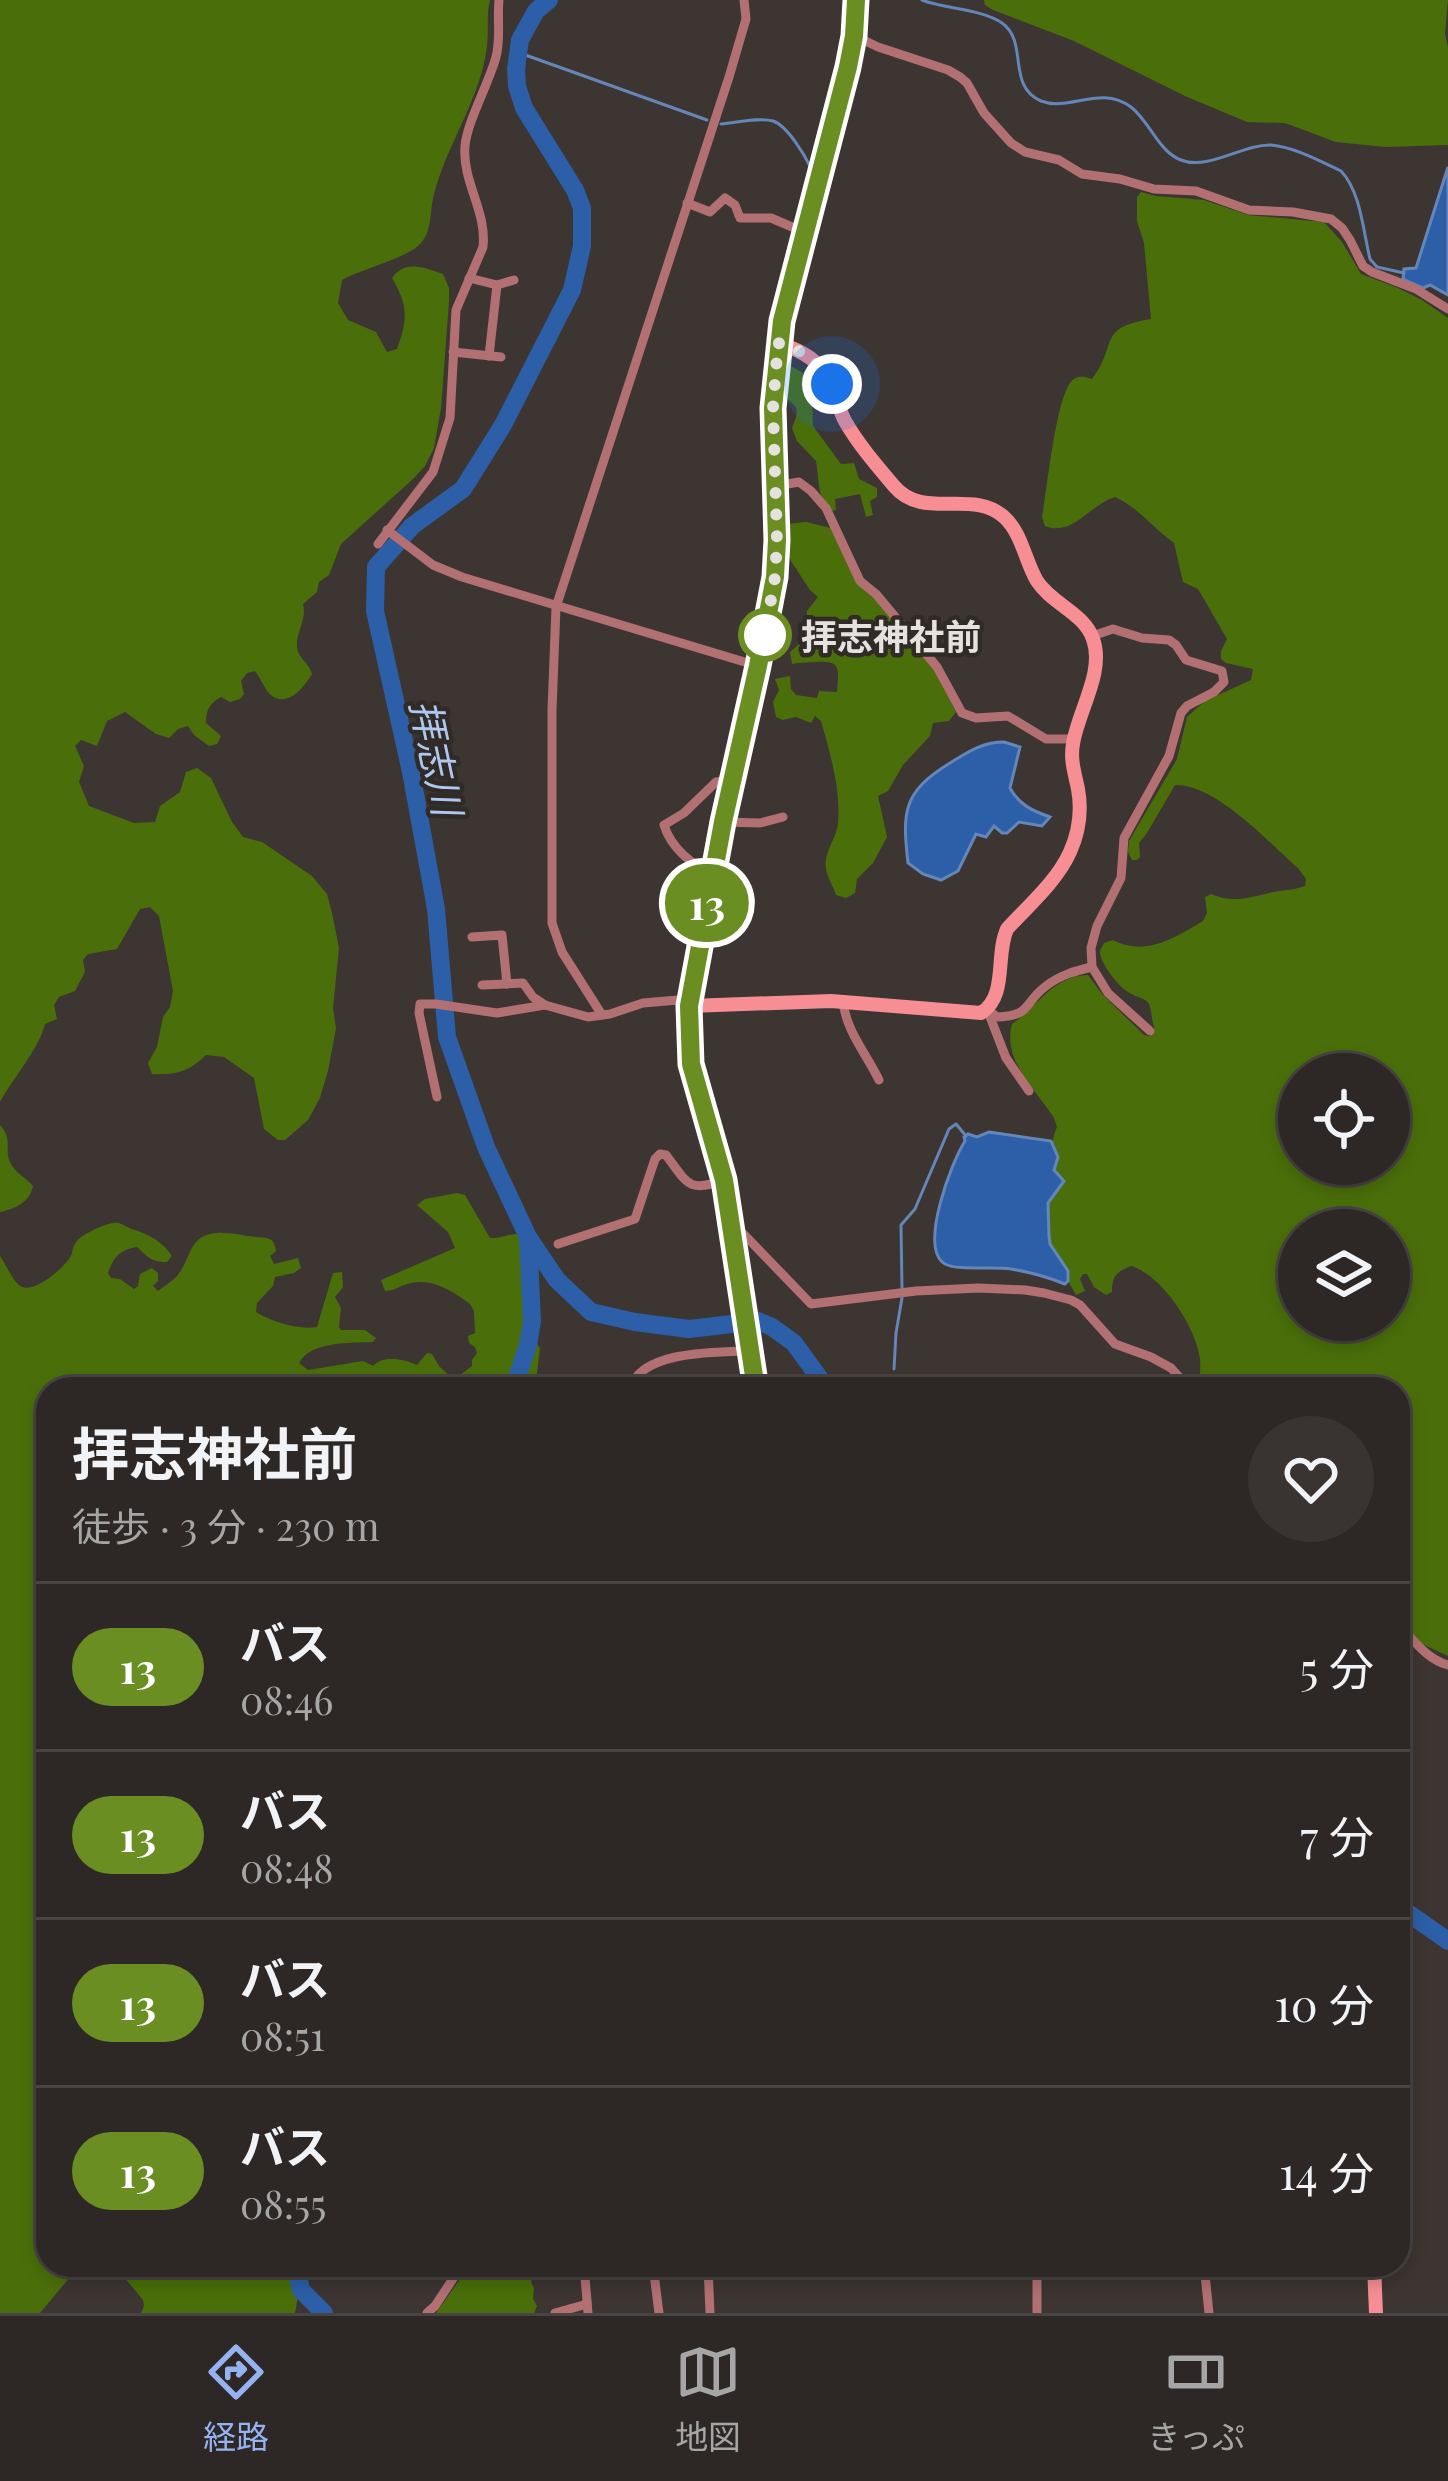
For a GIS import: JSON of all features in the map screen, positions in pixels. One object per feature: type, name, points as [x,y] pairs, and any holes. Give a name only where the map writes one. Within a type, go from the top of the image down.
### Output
[{"type":"main road","points":[[754,1377],[733,1223],[689,1048],[690,1002],[775,577],[773,408],[778,343],[854,36],[856,0]]},
{"type":"main road","points":[[690,1002],[814,1001],[971,1013],[987,1010],[997,995],[1002,940],[1063,866],[1072,848],[1080,805],[1072,759],[1096,662],[1092,636],[1038,583],[1021,542],[1004,517],[983,505],[925,504],[902,494],[845,422],[823,369],[811,357],[778,343]]},
{"type":"main road","points":[[1374,2277],[1376,2313]]},
{"type":"street","points":[[378,544],[433,472],[450,418],[456,310],[483,247],[484,224],[467,174],[465,141],[496,57],[499,0]]},
{"type":"street","points":[[602,1015],[562,952],[551,923],[556,607],[746,19],[744,0]]},
{"type":"street","points":[[854,36],[960,77],[984,113],[1024,152],[1059,160],[1082,174],[1208,194],[1249,210],[1331,219],[1351,240],[1363,266],[1448,309]]},
{"type":"street","points":[[687,203],[710,212],[725,198],[735,205],[740,218],[771,218],[804,232]]},
{"type":"street","points":[[470,278],[496,285],[514,280]]},
{"type":"street","points":[[453,352],[495,356],[496,285]]},
{"type":"street","points":[[776,486],[799,482],[826,508],[860,581],[937,668],[962,713],[976,718],[1008,716],[1046,739],[1074,739]]},
{"type":"street","points":[[389,531],[441,569],[758,666]]},
{"type":"street","points":[[1092,636],[1113,629],[1169,640],[1186,660],[1215,668],[1224,676],[1221,686],[1181,713],[1169,756],[1124,838],[1121,878],[1093,940],[1092,967],[1108,993],[1150,1031]]},
{"type":"street","points":[[713,874],[680,852],[664,825],[716,782],[733,780]]},
{"type":"street","points":[[723,822],[760,823],[783,817]]},
{"type":"street","points":[[478,933],[502,935],[507,984]]},
{"type":"street","points":[[987,1010],[1004,1017],[1022,1012],[1047,985],[1092,967]]},
{"type":"street","points":[[482,985],[523,983],[545,1005],[577,1016],[643,1004],[690,1002]]},
{"type":"street","points":[[843,1002],[858,1047],[879,1080]]},
{"type":"street","points":[[437,1097],[420,1004],[497,1013],[545,1005]]},
{"type":"street","points":[[987,1010],[1006,1058],[1029,1091]]},
{"type":"street","points":[[558,1244],[635,1219],[659,1154],[666,1155],[700,1189],[724,1180]]},
{"type":"street","points":[[733,1223],[811,1304],[978,1288],[1044,1293],[1080,1305],[1115,1344],[1160,1362],[1179,1377]]},
{"type":"street","points":[[634,1377],[657,1363],[750,1343]]},
{"type":"street","points":[[1410,1637],[1448,1665]]},
{"type":"street","points":[[427,2313],[453,2277]]},
{"type":"street","points":[[555,2313],[588,2308],[585,2277]]},
{"type":"street","points":[[654,2277],[659,2313]]},
{"type":"street","points":[[708,2277],[710,2313]]},
{"type":"street","points":[[1036,2277],[1036,2313]]},
{"type":"street","points":[[1205,2277],[1209,2313]]},
{"type":"green space","points":[[0,0],[490,0],[484,65],[440,175],[426,235],[412,250],[342,280],[338,303],[348,320],[376,332],[387,352],[397,349],[404,320],[404,304],[392,278],[410,267],[443,274],[449,302],[441,408],[434,448],[425,466],[341,544],[329,575],[303,604],[297,647],[312,674],[300,690],[278,699],[255,671],[247,673],[241,681],[244,694],[240,699],[230,702],[221,697],[208,711],[206,723],[221,736],[217,744],[209,746],[188,726],[169,738],[156,734],[125,712],[107,721],[97,746],[81,740],[75,746],[84,766],[79,782],[89,806],[134,823],[155,822],[160,806],[180,792],[186,772],[197,768],[211,778],[243,837],[262,842],[312,876],[327,894],[339,948],[333,1008],[336,1028],[320,1098],[308,1120],[285,1140],[264,1129],[254,1078],[224,1057],[206,1055],[182,1071],[152,1074],[148,1063],[173,991],[159,916],[150,907],[140,909],[117,949],[88,954],[83,960],[85,972],[75,991],[59,997],[54,1005],[57,1019],[45,1024],[0,1102]]},
{"type":"green space","points":[[984,0],[1448,0],[1448,145],[1385,147],[1336,142],[1285,123],[1247,122],[1074,41],[993,10]]},
{"type":"green space","points":[[1141,192],[1204,200],[1248,215],[1324,222],[1361,274],[1422,300],[1448,318],[1448,1656],[1420,1643],[1410,1631],[1410,1377],[1200,1377],[1192,1332],[1176,1304],[1154,1280],[1131,1266],[1116,1275],[1112,1292],[1106,1295],[1083,1274],[1085,1291],[1076,1295],[1068,1270],[1050,1244],[1048,1203],[1063,1181],[1052,1156],[1057,1127],[1016,1062],[1012,1024],[1055,986],[1088,975],[1103,995],[1150,1036],[1154,1027],[1150,1006],[1111,974],[1101,957],[1104,943],[1113,940],[1137,947],[1160,943],[1203,921],[1205,897],[1211,894],[1227,899],[1250,897],[1305,886],[1306,879],[1241,816],[1207,794],[1175,785],[1139,843],[1140,857],[1132,860],[1129,841],[1177,759],[1187,717],[1205,701],[1251,680],[1253,669],[1221,659],[1227,639],[1198,589],[1183,582],[1174,543],[1131,507],[1115,497],[1064,527],[1045,526],[1042,517],[1057,421],[1068,387],[1076,378],[1092,379],[1115,332],[1151,319],[1144,243],[1137,221]]},
{"type":"green space","points":[[789,365],[803,373],[812,399],[813,426],[841,464],[854,463],[859,479],[877,488],[877,497],[870,501],[873,515],[866,517],[860,494],[835,499],[836,510],[832,511],[821,495],[816,461],[797,441],[792,428],[797,409],[783,391],[781,375]]},
{"type":"green space","points":[[806,522],[831,528],[873,596],[933,669],[956,712],[949,721],[933,723],[930,736],[903,765],[888,791],[878,796],[887,837],[873,863],[857,879],[855,893],[846,898],[836,895],[826,868],[838,810],[821,721],[815,716],[811,723],[796,717],[783,720],[776,717],[773,702],[779,690],[775,679],[790,676],[796,695],[817,698],[819,691],[837,692],[838,671],[833,664],[792,664],[790,652],[806,638],[807,611],[818,597],[789,558],[787,524]]},
{"type":"green space","points":[[0,1125],[11,1164],[33,1186],[21,1204],[0,1212]]},
{"type":"green space","points":[[465,1195],[490,1238],[520,1234],[528,1332],[540,1348],[536,1377],[459,1377],[472,1366],[477,1353],[468,1336],[475,1333],[470,1304],[431,1283],[385,1291],[381,1280],[455,1248],[448,1232],[417,1205],[425,1199]]},
{"type":"green space","points":[[118,1223],[156,1240],[172,1256],[167,1262],[157,1261],[131,1248],[118,1255],[108,1273],[134,1289],[140,1274],[152,1268],[158,1273],[153,1286],[158,1291],[178,1275],[202,1237],[222,1233],[268,1238],[276,1251],[270,1256],[274,1264],[298,1258],[301,1268],[275,1277],[256,1312],[286,1324],[317,1327],[333,1273],[342,1272],[343,1287],[335,1297],[341,1308],[339,1327],[365,1330],[376,1338],[312,1351],[299,1363],[308,1370],[363,1361],[373,1366],[388,1359],[417,1365],[427,1353],[451,1377],[36,1377],[36,2277],[70,2277],[40,2313],[0,2313],[0,1256],[19,1285],[28,1288],[66,1263],[80,1238]]},
{"type":"green space","points":[[124,2277],[302,2277],[295,2313],[141,2313],[143,2300]]},
{"type":"green space","points":[[462,2277],[533,2277],[534,2313],[436,2313]]},
{"type":"water","points":[[1448,167],[1448,295],[1403,279],[1404,269],[1416,268]]},
{"type":"water","points":[[1004,742],[1020,747],[1010,788],[1027,807],[1050,817],[1042,826],[1019,822],[1007,833],[994,826],[986,837],[976,834],[958,871],[941,880],[923,874],[908,863],[906,816],[914,794],[934,773],[963,755]]},
{"type":"water","points":[[989,1132],[1051,1141],[1058,1157],[1054,1170],[1064,1181],[1048,1203],[1049,1236],[1068,1271],[1065,1284],[1011,1269],[951,1266],[938,1255],[940,1204],[964,1137]]},
{"type":"waterway","name":"拝志川","points":[[549,0],[536,11],[520,40],[517,86],[524,108],[582,208],[582,246],[572,290],[503,425],[463,489],[412,526],[376,567],[375,611],[436,909],[447,1037],[486,1147],[528,1237],[557,1280],[591,1312],[689,1329],[758,1321],[794,1343],[819,1377]]},
{"type":"waterway","points":[[922,0],[1002,23],[1015,41],[1024,85],[1041,101],[1119,101],[1138,113],[1181,160],[1203,162],[1271,145],[1298,151],[1341,171],[1357,201],[1370,259],[1377,267],[1404,273]]},
{"type":"waterway","points":[[517,52],[707,120]]},
{"type":"waterway","points":[[721,124],[773,121],[790,135],[811,168]]},
{"type":"waterway","points":[[902,1288],[901,1225],[915,1209],[949,1129],[956,1124],[966,1136]]},
{"type":"waterway","points":[[517,1377],[532,1321],[528,1237]]},
{"type":"waterway","points":[[894,1369],[902,1298]]},
{"type":"waterway","name":"拝志川","points":[[1410,1914],[1448,1941]]},
{"type":"waterway","points":[[298,2277],[301,2290],[324,2313]]},
{"type":"bus line","name":"13","points":[[754,1377],[724,1180],[691,1064],[689,1006],[775,577],[773,408],[778,343],[848,67],[856,0]]},
{"type":"place","name":"拝志神社前","points":[[765,635]]},
{"type":"route","points":[[765,635],[764,639],[777,540],[773,408],[778,343],[811,357],[832,384]]}]
